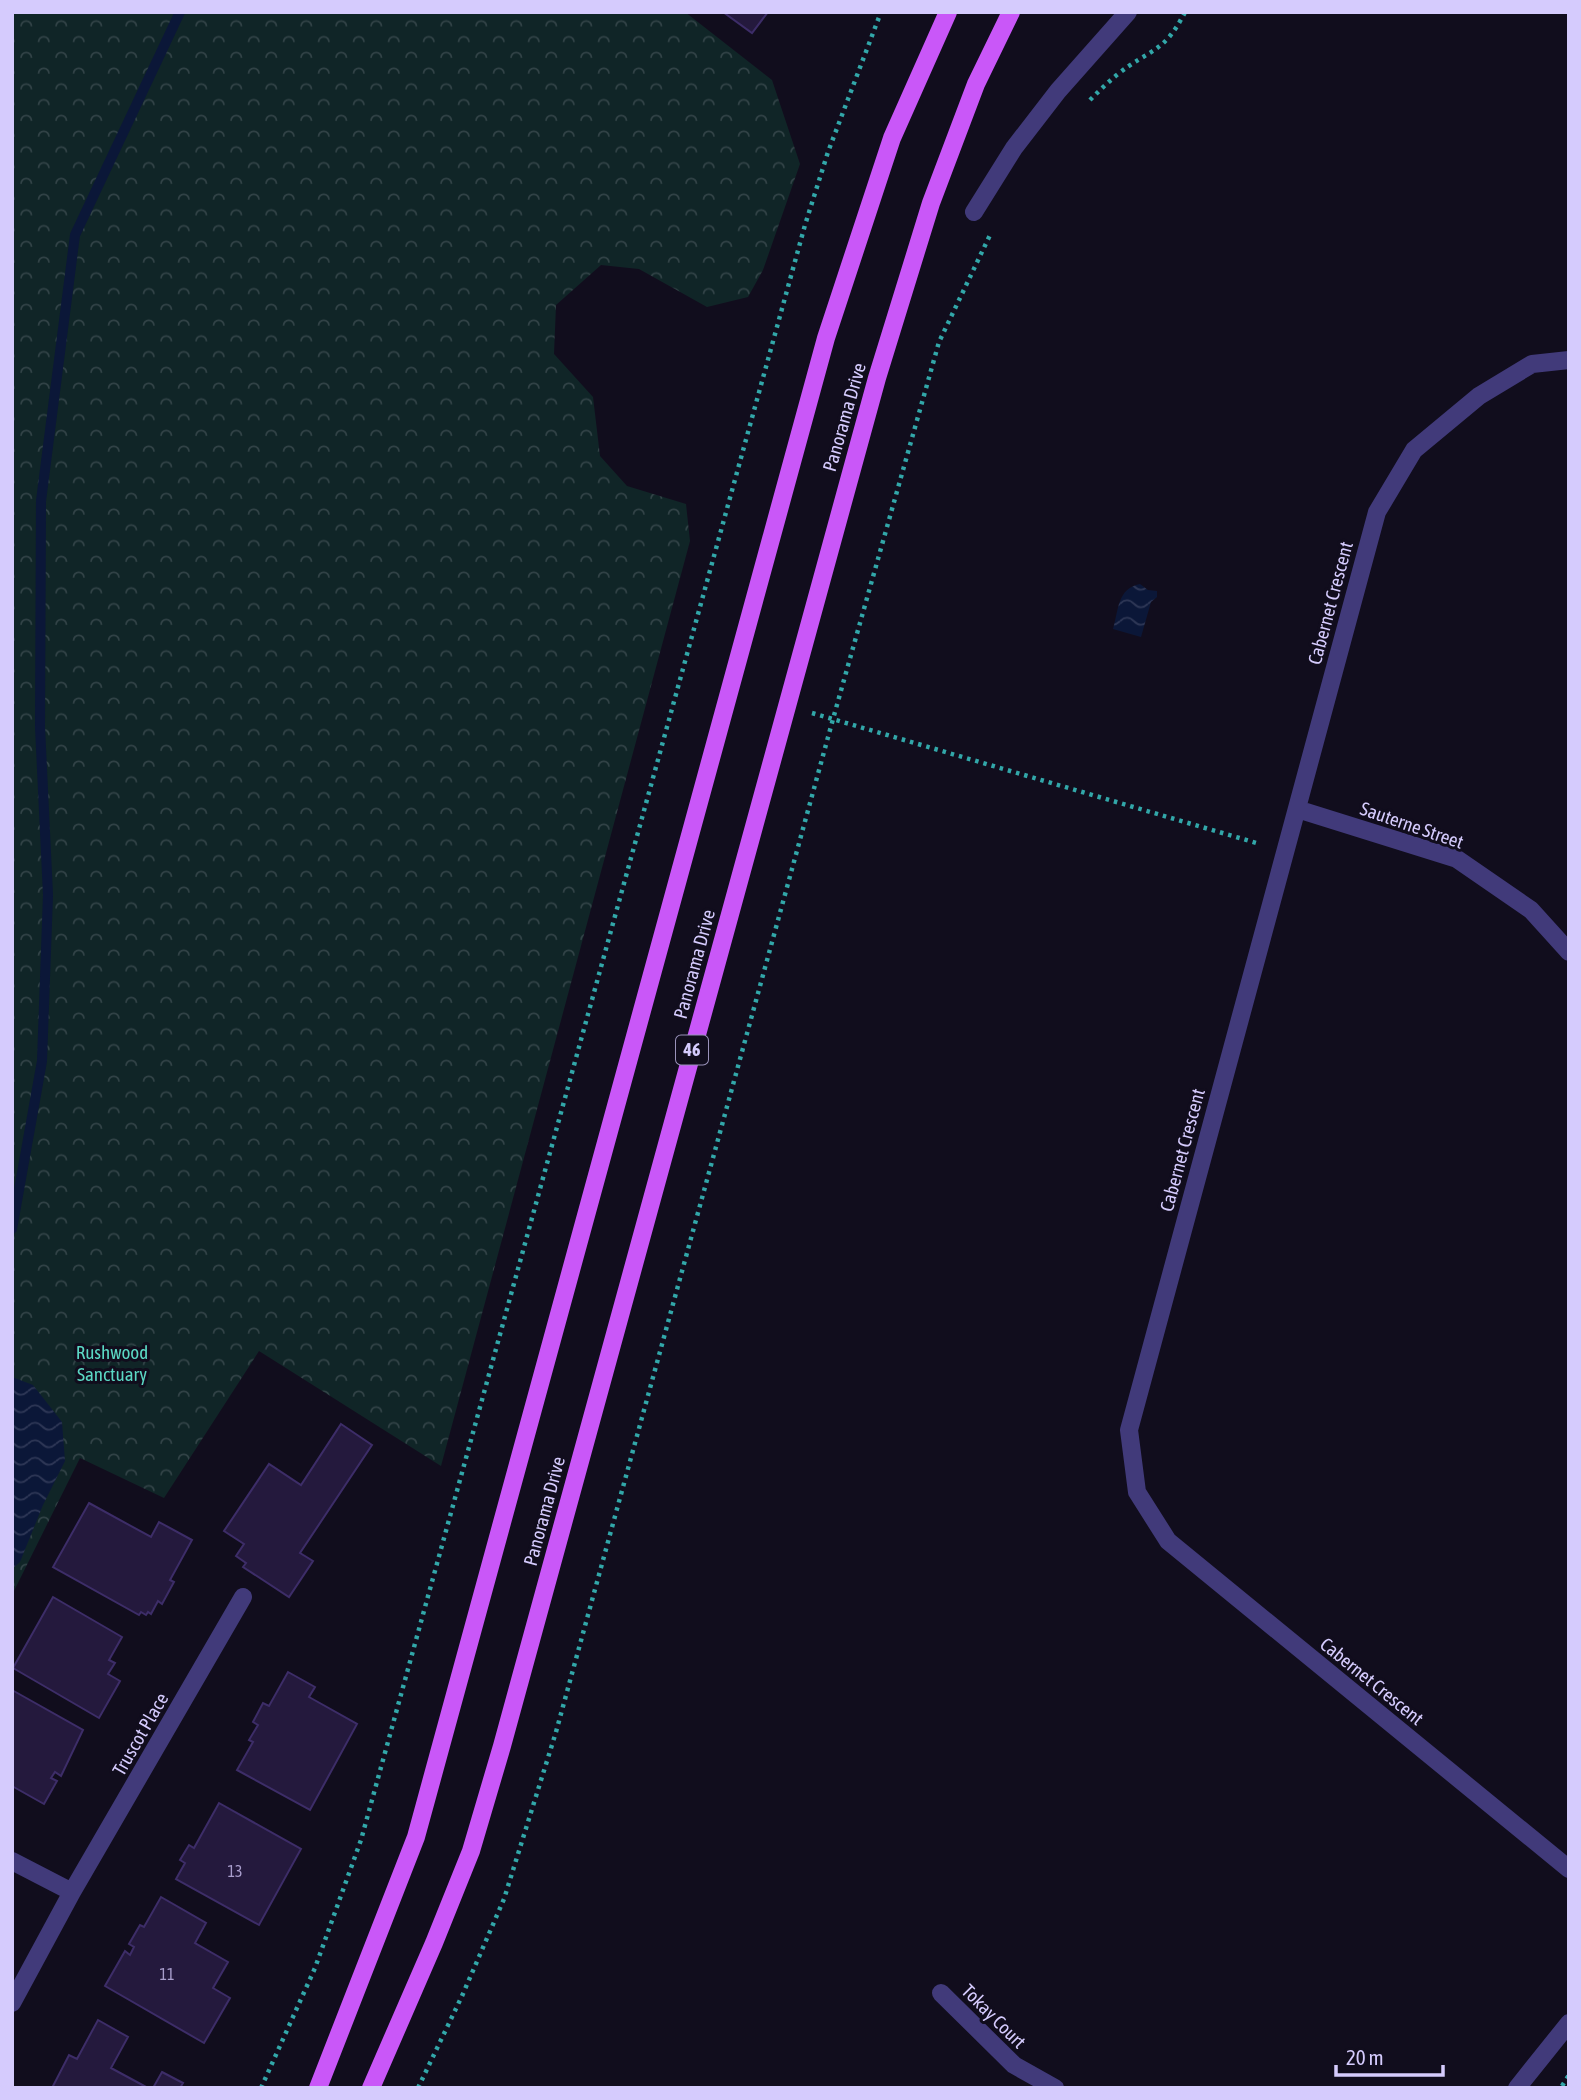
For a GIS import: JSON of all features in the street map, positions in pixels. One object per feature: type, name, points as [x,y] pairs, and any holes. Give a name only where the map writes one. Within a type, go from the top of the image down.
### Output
[{"type":"main road","name":"Panorama Drive","points":[[318,2088],[381,1931],[419,1825],[826,338],[892,138],[948,12]]},
{"type":"main road","name":"Panorama Drive","points":[[370,2088],[471,1851],[877,378],[931,203],[976,84],[1011,12]]},
{"type":"street","points":[[974,212],[1014,148],[1058,91],[1128,12]]},
{"type":"street","name":"Cabernet Crescent","points":[[1569,360],[1532,364],[1479,396],[1414,450],[1377,512],[1129,1430],[1137,1492],[1168,1541],[1569,1869]]},
{"type":"street","name":"Sauterne Street","points":[[1297,809],[1457,859],[1531,910],[1569,952]]},
{"type":"street","name":"Truscot Place","points":[[12,2003],[72,1892],[243,1597]]},
{"type":"street","points":[[12,1861],[72,1892]]},
{"type":"street","name":"Tokay Court","points":[[941,1993],[1014,2066],[1055,2088]]},
{"type":"street","points":[[1517,2088],[1569,2023]]},
{"type":"path","points":[[261,2088],[315,1968],[361,1840],[805,225],[828,152],[881,12]]},
{"type":"path","points":[[1081,110],[1119,73],[1158,50],[1175,31],[1185,12]]},
{"type":"path","points":[[418,2088],[504,1899],[556,1732],[939,342],[994,228]]},
{"type":"path","points":[[786,706],[1284,851]]},
{"type":"path","points":[[1562,2086],[1569,2075]]},
{"type":"green space","name":"Rushwood Sanctuary","points":[[12,12],[685,12],[772,80],[800,164],[763,270],[748,297],[707,307],[639,269],[601,265],[556,305],[554,354],[593,397],[600,456],[627,486],[686,504],[690,541],[441,1466],[259,1351],[164,1498],[80,1458],[12,1595]]},
{"type":"water","points":[[1140,584],[1148,590],[1157,591],[1141,637],[1113,629],[1123,595]]},
{"type":"water","points":[[12,1377],[33,1385],[62,1422],[65,1461],[43,1505],[20,1562],[12,1569]]},
{"type":"building","points":[[723,12],[768,12],[752,33]]},
{"type":"building","points":[[341,1424],[372,1445],[300,1553],[313,1561],[289,1597],[243,1567],[246,1563],[236,1556],[244,1544],[224,1531],[269,1464],[301,1485]]},
{"type":"building","points":[[89,1503],[151,1537],[159,1522],[192,1540],[170,1580],[174,1582],[162,1604],[158,1601],[151,1614],[141,1612],[139,1615],[53,1567]]},
{"type":"building","points":[[53,1597],[122,1637],[109,1660],[115,1663],[108,1674],[120,1681],[99,1718],[13,1668]]},
{"type":"building","points":[[288,1672],[315,1687],[309,1697],[357,1724],[310,1810],[237,1770],[253,1742],[249,1740],[258,1725],[253,1722],[263,1703],[269,1706]]},
{"type":"building","points":[[12,1690],[83,1730],[61,1776],[55,1772],[51,1778],[57,1781],[44,1804],[12,1786]]},
{"type":"building","points":[[219,1803],[301,1849],[259,1925],[176,1879],[185,1863],[180,1860],[189,1845],[194,1848]]},
{"type":"building","points":[[161,1897],[206,1923],[195,1943],[228,1962],[213,1988],[230,1998],[204,2043],[105,1986],[125,1951],[130,1955],[134,1947],[129,1944],[140,1925],[144,1927]]},
{"type":"building","points":[[98,2020],[128,2037],[111,2068],[148,2088],[52,2088],[69,2055],[77,2059]]},
{"type":"building","points":[[162,2072],[183,2083],[180,2088],[153,2088]]},
{"type":"waterway","points":[[12,1229],[42,1061],[48,895],[40,727],[41,501],[75,235],[180,12]]}]
